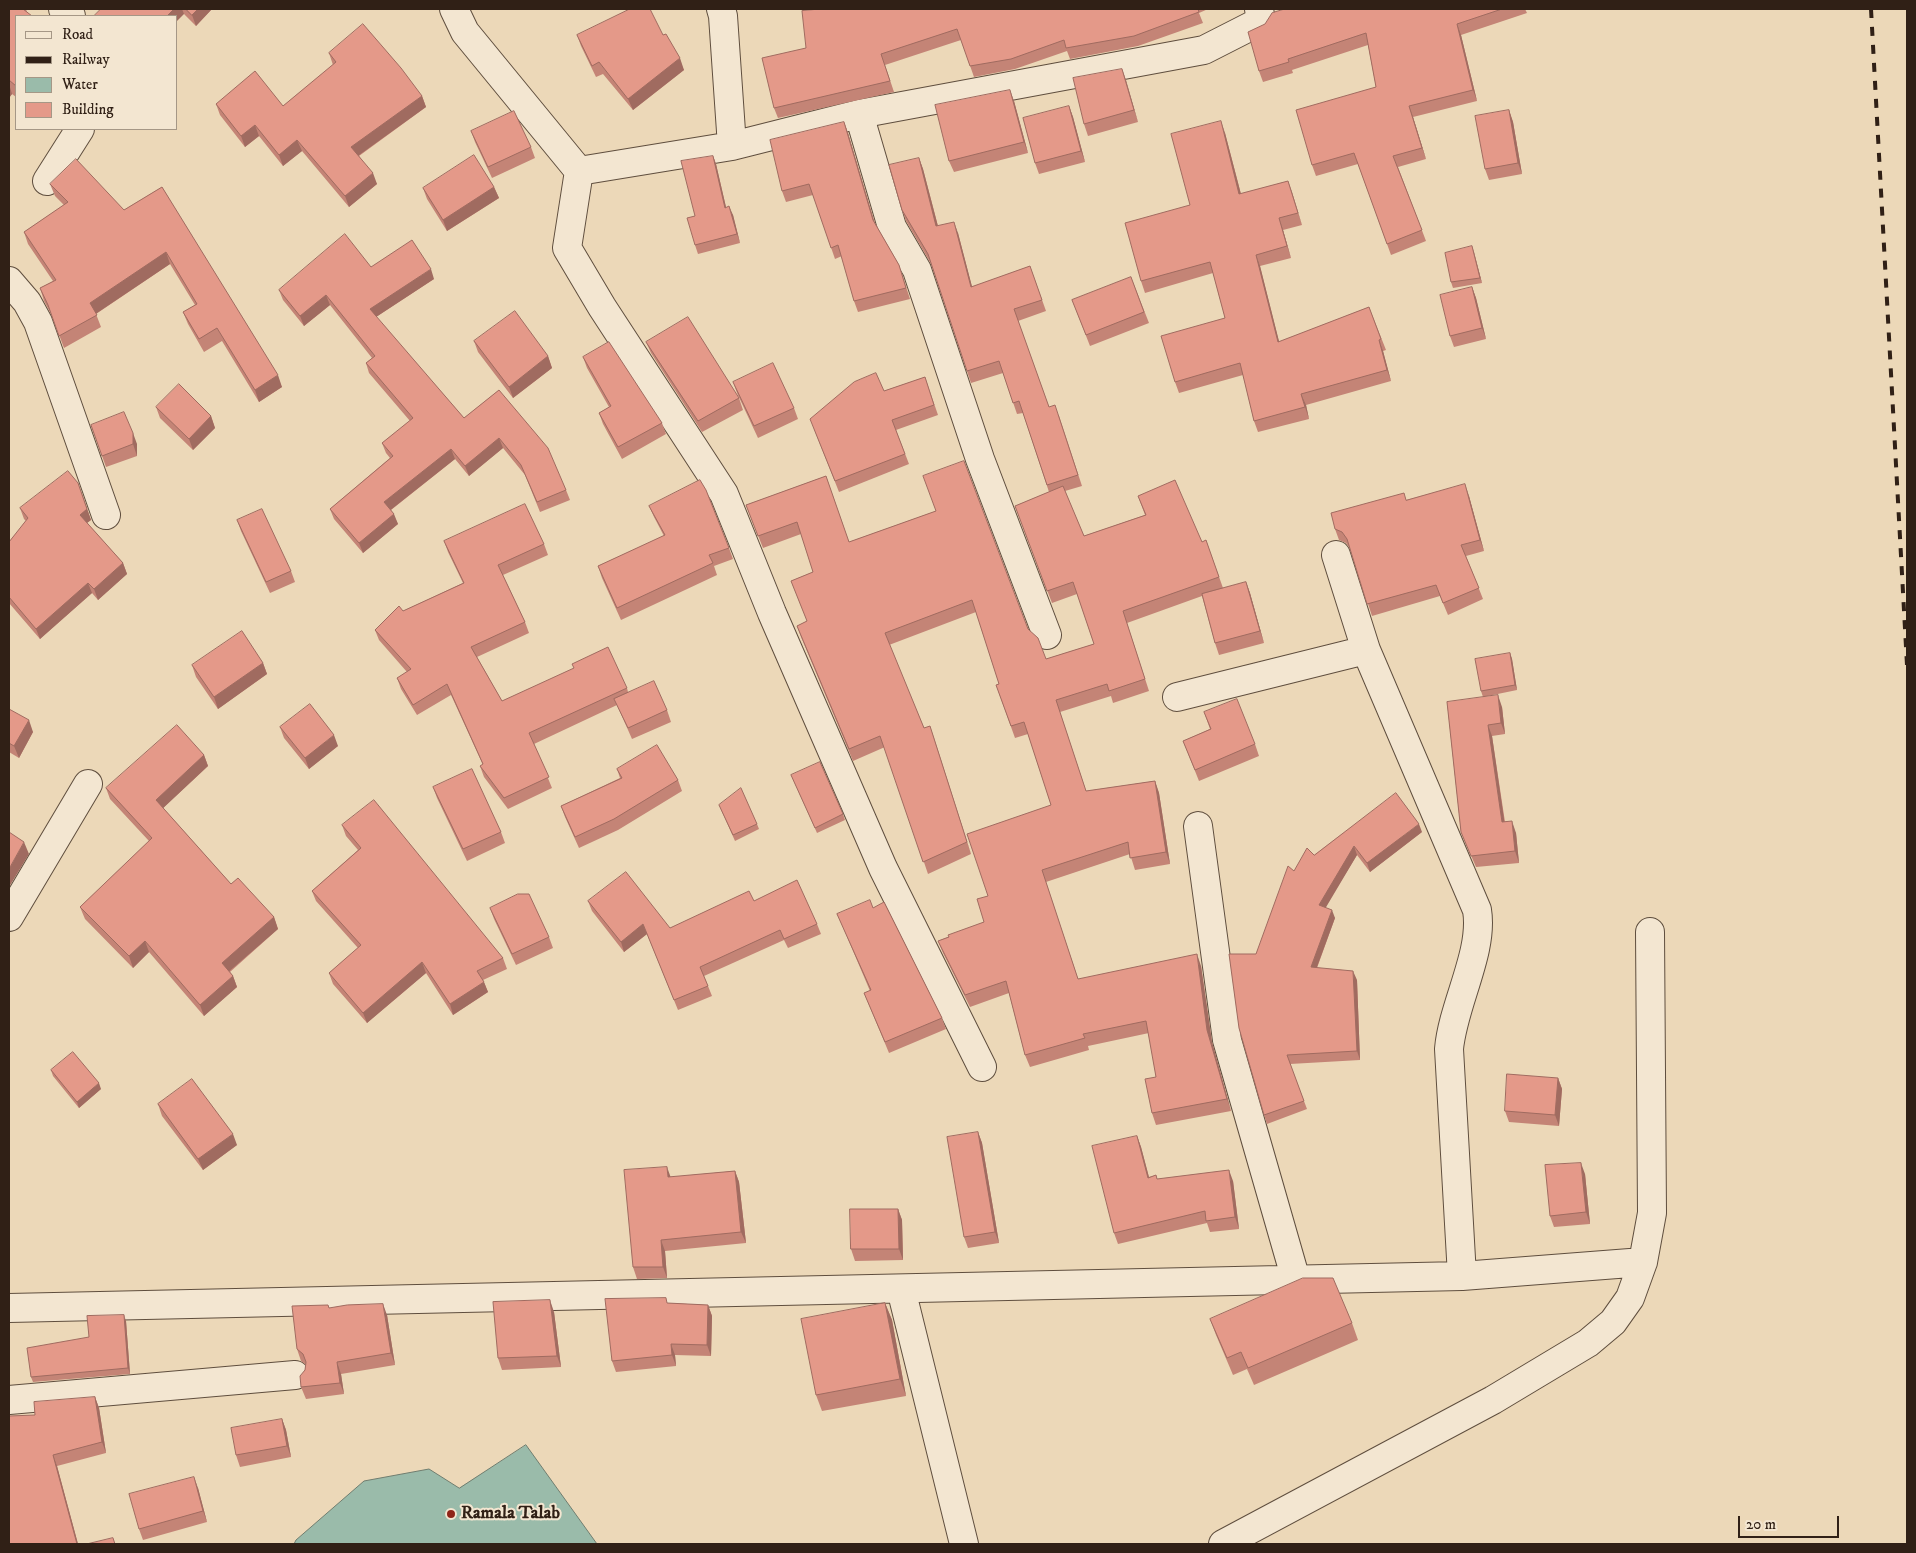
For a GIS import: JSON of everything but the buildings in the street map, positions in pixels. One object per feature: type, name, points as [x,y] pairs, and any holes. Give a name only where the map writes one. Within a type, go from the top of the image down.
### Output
[{"type":"street","points":[[454,9],[465,32],[579,171],[567,248],[602,307],[724,494],[772,613],[883,868],[982,1067]]},
{"type":"street","points":[[721,9],[732,146]]},
{"type":"street","points":[[579,171],[732,146],[859,114],[1204,50],[1261,22],[1259,9]]},
{"type":"street","points":[[859,114],[892,227],[917,270],[980,458],[1047,635]]},
{"type":"street","points":[[47,181],[79,130]]},
{"type":"street","points":[[9,281],[27,302],[38,322],[48,356],[106,515]]},
{"type":"street","points":[[1336,555],[1366,650],[1477,910],[1479,924],[1478,939],[1454,1015],[1449,1049],[1462,1276]]},
{"type":"street","points":[[1178,697],[1366,650]]},
{"type":"street","points":[[9,916],[88,784]]},
{"type":"street","points":[[1198,826],[1227,1040],[1296,1280]]},
{"type":"street","points":[[1223,1544],[1493,1400],[1588,1343],[1613,1322],[1630,1298],[1643,1262],[1652,1213],[1650,932]]},
{"type":"street","points":[[9,1308],[1462,1276],[1643,1262]]},
{"type":"street","points":[[901,1289],[964,1544]]},
{"type":"street","points":[[9,1400],[295,1376]]},
{"type":"water","name":"Ramala Talab","points":[[526,1445],[597,1544],[294,1544],[296,1540],[364,1481],[429,1469],[459,1488]]},
{"type":"railway","points":[[1871,9],[1907,665]]},
{"type":"place","name":"Ramala Talab","points":[[451,1514]]}]
